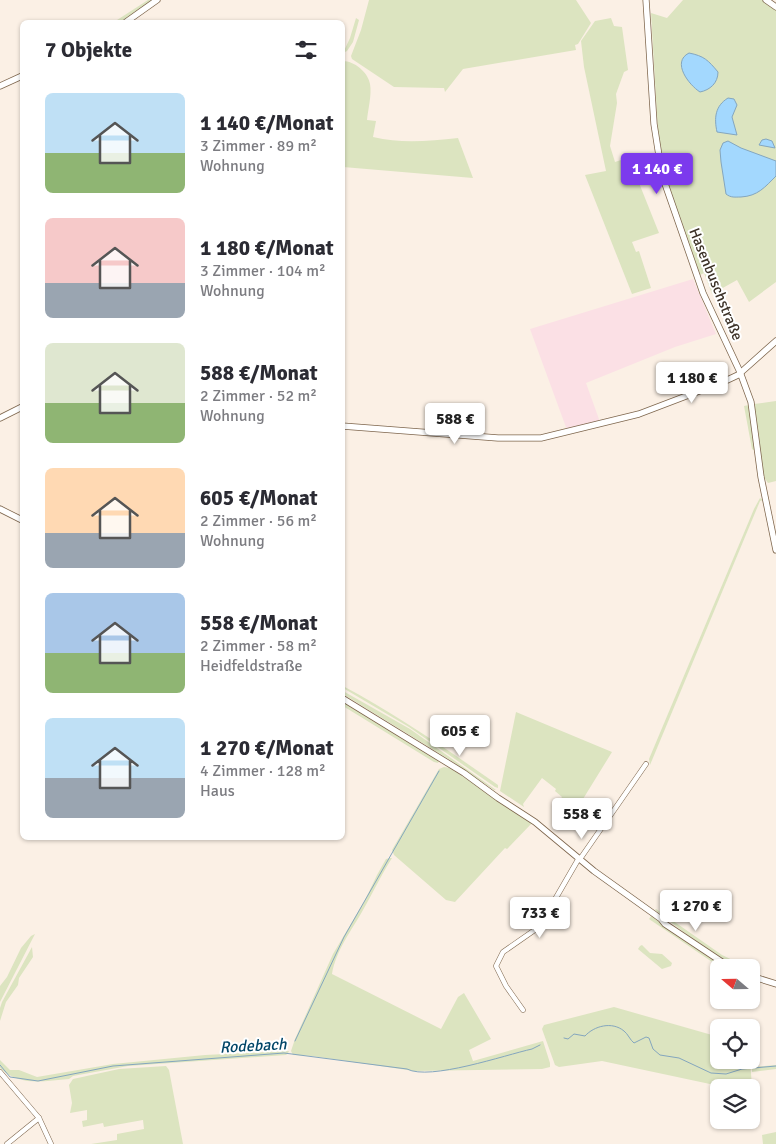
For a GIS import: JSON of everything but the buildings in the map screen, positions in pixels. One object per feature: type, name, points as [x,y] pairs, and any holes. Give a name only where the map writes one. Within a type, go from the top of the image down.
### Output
[{"type":"street","points":[[129,20],[157,0]]},
{"type":"street","name":"Hasenbuschstraße","points":[[646,0],[654,124],[663,176],[703,293],[740,372],[751,402],[763,486],[776,550]]},
{"type":"street","points":[[766,0],[776,7]]},
{"type":"street","points":[[0,86],[20,77]]},
{"type":"street","points":[[345,426],[541,438],[639,414],[723,382],[740,372],[776,341]]},
{"type":"street","points":[[0,418],[20,408]]},
{"type":"street","points":[[1,510],[20,519]]},
{"type":"street","points":[[345,700],[464,773],[535,822],[579,859],[661,919],[665,924],[718,959]]},
{"type":"street","points":[[523,1010],[506,986],[496,966],[503,952],[533,932],[542,923],[579,859],[646,764]]},
{"type":"street","points":[[760,979],[776,984]]},
{"type":"street","points":[[0,1072],[39,1118],[51,1144]]},
{"type":"street","points":[[7,1144],[39,1118]]},
{"type":"shaded area","points":[[693,279],[716,334],[675,347],[586,383],[600,422],[567,430],[530,329]]},
{"type":"green space","points":[[148,0],[153,0],[125,20],[117,20]]},
{"type":"green space","points":[[369,0],[576,0],[591,23],[578,44],[575,45],[576,50],[463,69],[445,92],[444,88],[394,87],[352,59],[351,56],[361,30]]},
{"type":"green space","points":[[683,0],[762,0],[776,10],[776,282],[749,302],[737,280],[712,294],[704,273],[700,275],[668,186],[658,133],[651,13],[667,18]]},
{"type":"green space","points":[[356,18],[359,20],[353,42],[345,52]]},
{"type":"green space","points":[[611,18],[614,26],[622,27],[628,70],[624,72],[616,94],[617,103],[610,146],[615,162],[627,158],[636,183],[639,183],[659,233],[632,242],[636,252],[639,251],[651,288],[632,294],[585,175],[606,171],[584,67],[581,41],[595,21]]},
{"type":"green space","points":[[345,61],[360,68],[369,80],[371,92],[367,120],[376,121],[373,137],[405,141],[458,138],[473,178],[345,167]]},
{"type":"green space","points":[[776,401],[776,481],[768,483],[763,476],[754,404]]},
{"type":"green space","points":[[749,405],[755,451],[752,449],[744,406]]},
{"type":"green space","points":[[760,498],[763,500],[760,501],[650,765],[649,759]]},
{"type":"green space","points":[[345,687],[422,733],[498,785],[498,788],[495,787],[409,727],[345,689]]},
{"type":"green space","points":[[345,692],[410,729],[496,790],[345,695]]},
{"type":"green space","points":[[345,703],[439,761],[438,763],[345,707]]},
{"type":"green space","points":[[516,712],[612,752],[575,812],[560,800],[562,797],[555,791],[556,789],[542,778],[523,804],[524,807],[500,791]]},
{"type":"green space","points":[[444,767],[450,768],[533,822],[507,849],[505,848],[455,902],[446,900],[394,855],[392,850],[439,769]]},
{"type":"green space","points":[[392,858],[341,948],[332,974],[441,1029],[458,997],[464,993],[491,1039],[469,1050],[473,1061],[543,1041],[550,1067],[542,1069],[414,1071],[293,1055],[291,1051],[295,1039],[333,954],[365,900],[386,859]]},
{"type":"green space","points":[[655,910],[730,959],[724,959],[700,944]]},
{"type":"green space","points":[[652,915],[662,925],[713,959],[710,961],[649,919]]},
{"type":"green space","points":[[35,934],[0,1002],[0,986],[7,977],[21,948]]},
{"type":"green space","points":[[642,945],[650,953],[662,954],[672,963],[671,966],[662,969],[638,949]]},
{"type":"green space","points":[[32,947],[33,957],[19,978],[18,985],[6,1002],[0,1021],[2,1002]]},
{"type":"green space","points":[[614,1007],[710,1034],[710,1069],[751,1069],[751,1079],[710,1079],[710,1084],[602,1061],[559,1067],[555,1065],[542,1029],[544,1025]]},
{"type":"green space","points":[[289,1051],[286,1055],[128,1066],[73,1076],[69,1079],[41,1081],[16,1078],[0,1068],[0,1060],[10,1070],[19,1070],[37,1077],[113,1064],[205,1055]]},
{"type":"green space","points":[[776,1065],[776,1069],[752,1072],[752,1069],[760,1069],[760,1066]]},
{"type":"green space","points":[[166,1066],[169,1070],[183,1144],[91,1144],[117,1140],[117,1134],[144,1129],[143,1120],[104,1127],[103,1123],[83,1127],[82,1121],[87,1120],[87,1110],[70,1113],[72,1103],[69,1085],[73,1079],[119,1069]]},
{"type":"green space","points":[[776,1132],[776,1144],[763,1144],[762,1135]]},
{"type":"water","points":[[689,53],[705,59],[718,72],[715,83],[707,90],[700,92],[691,84],[684,73],[682,62]]},
{"type":"water","points":[[728,98],[734,99],[737,105],[732,117],[737,135],[717,132],[716,113],[720,105]]},
{"type":"water","points":[[762,140],[772,141],[775,148],[759,145]]},
{"type":"water","points":[[728,141],[776,161],[776,176],[761,190],[752,195],[735,197],[726,194],[720,150],[723,143]]},
{"type":"waterway","points":[[295,1041],[344,937],[439,771]]},
{"type":"waterway","name":"Rodebach","points":[[564,1038],[568,1039],[574,1034],[585,1036],[598,1027],[614,1026],[624,1031],[634,1043],[646,1037],[649,1038],[653,1049],[660,1055],[679,1058],[711,1073],[726,1074],[742,1069],[776,1066]]},
{"type":"waterway","name":"Rodebach","points":[[0,1065],[10,1077],[38,1081],[113,1066],[284,1053],[418,1072],[432,1072],[468,1066],[532,1049],[540,1045]]}]
